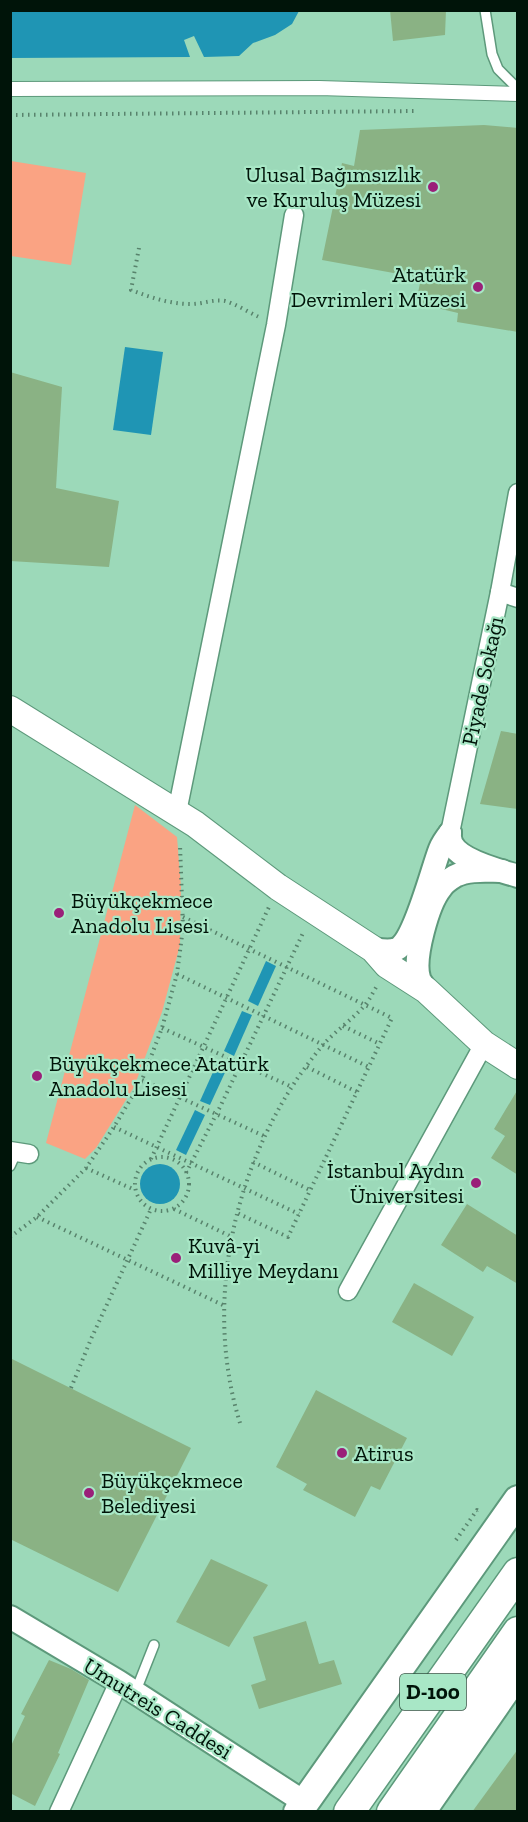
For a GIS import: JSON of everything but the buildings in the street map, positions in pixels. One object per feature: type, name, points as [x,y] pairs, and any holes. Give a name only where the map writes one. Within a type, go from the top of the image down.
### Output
[{"type":"highway","name":"D-100","points":[[349,1812],[518,1572]]},
{"type":"highway","name":"D-100","points":[[392,1812],[518,1632]]},
{"type":"main road","points":[[10,709],[195,824],[278,887],[373,950],[387,965],[426,990],[484,1044],[518,1066]]},
{"type":"main road","points":[[301,1807],[518,1500]]},
{"type":"main road","points":[[421,1812],[518,1672]]},
{"type":"street","points":[[10,89],[319,88],[518,92]]},
{"type":"street","points":[[177,812],[276,325],[294,215]]},
{"type":"street","name":"Piyade Sokağı","points":[[450,833],[509,595],[518,493]]},
{"type":"street","points":[[450,833],[450,843],[458,853],[475,862],[509,874]]},
{"type":"street","points":[[373,950],[397,949],[405,941],[430,881],[440,848],[450,833]]},
{"type":"street","points":[[426,990],[419,977],[418,959],[421,938],[435,897],[441,887],[456,876],[470,871],[509,874]]},
{"type":"street","points":[[348,1291],[484,1044]]},
{"type":"street","name":"Umutreis Caddesi","points":[[10,1617],[127,1688],[301,1807]]},
{"type":"street","points":[[59,1812],[127,1688]]},
{"type":"lane","points":[[484,10],[492,54],[498,69],[518,92]]},
{"type":"lane","points":[[127,1688],[154,1645]]},
{"type":"path","points":[[10,115],[420,111]]},
{"type":"path","points":[[139,248],[131,291],[177,304],[196,304],[215,300],[228,302],[276,325]]},
{"type":"path","points":[[10,1237],[37,1217],[86,1168],[142,1080],[162,1028],[177,974],[183,928],[181,845],[173,839]]},
{"type":"path","points":[[151,1159],[270,906]]},
{"type":"path","points":[[183,917],[392,1018],[288,1237],[237,1213]]},
{"type":"path","points":[[186,1173],[217,1114],[305,929]]},
{"type":"path","points":[[177,974],[369,1067]]},
{"type":"path","points":[[240,1423],[232,1399],[225,1306],[226,1273],[244,1187],[264,1136],[292,1087],[323,1045],[365,1004],[378,985]]},
{"type":"path","points":[[343,1026],[380,1044]]},
{"type":"path","points":[[162,1028],[292,1087]]},
{"type":"path","points":[[306,1066],[357,1092]]},
{"type":"path","points":[[142,1080],[264,1136]]},
{"type":"path","points":[[114,1127],[299,1214]]},
{"type":"path","points":[[170,1158],[178,1162],[186,1173],[189,1186],[187,1194],[183,1202],[174,1209],[161,1211],[151,1209],[144,1206],[138,1199],[134,1180],[137,1171],[151,1159],[170,1158]]},
{"type":"path","points":[[253,1162],[310,1190]]},
{"type":"path","points":[[86,1168],[135,1190]]},
{"type":"path","points":[[71,1388],[151,1209]]},
{"type":"path","points":[[174,1209],[232,1237]]},
{"type":"path","points":[[37,1217],[225,1306]]},
{"type":"path","points":[[463,1530],[477,1510]]},
{"type":"shaded area","points":[[11,161],[86,173],[71,265],[11,256]]},
{"type":"shaded area","points":[[135,805],[177,837],[181,887],[180,945],[162,1012],[134,1087],[96,1148],[85,1159],[46,1143]]},
{"type":"water","points":[[10,11],[299,11],[292,24],[275,35],[253,43],[239,56],[204,57],[194,36],[184,40],[190,57],[11,58]]},
{"type":"water","points":[[125,347],[163,352],[151,435],[113,430]]},
{"type":"water","points":[[266,961],[276,966],[258,1006],[248,1001]]},
{"type":"water","points":[[242,1011],[252,1015],[234,1056],[224,1051]]},
{"type":"water","points":[[218,1061],[228,1066],[210,1105],[200,1101]]},
{"type":"water","points":[[195,1110],[205,1115],[186,1155],[176,1150]]},
{"type":"water","points":[[160,1164],[174,1170],[180,1184],[174,1198],[160,1204],[146,1198],[140,1184],[146,1170]]},
{"type":"place","name":"Ulusal Bağımsızlık ve Kuruluş Müzesi","points":[[433,187]]},
{"type":"place","name":"Atatürk Devrimleri Müzesi","points":[[478,287]]},
{"type":"place","name":"Büyükçekmece Anadolu Lisesi","points":[[59,913]]},
{"type":"place","name":"Büyükçekmece Atatürk Anadolu Lisesi","points":[[37,1076]]},
{"type":"place","name":"İstanbul Aydın Üniversitesi","points":[[476,1183]]},
{"type":"place","name":"Kuvâ-yi Milliye Meydanı","points":[[176,1258]]},
{"type":"place","name":"Atirus","points":[[342,1453]]},
{"type":"place","name":"Büyükçekmece Belediyesi","points":[[89,1493]]}]
